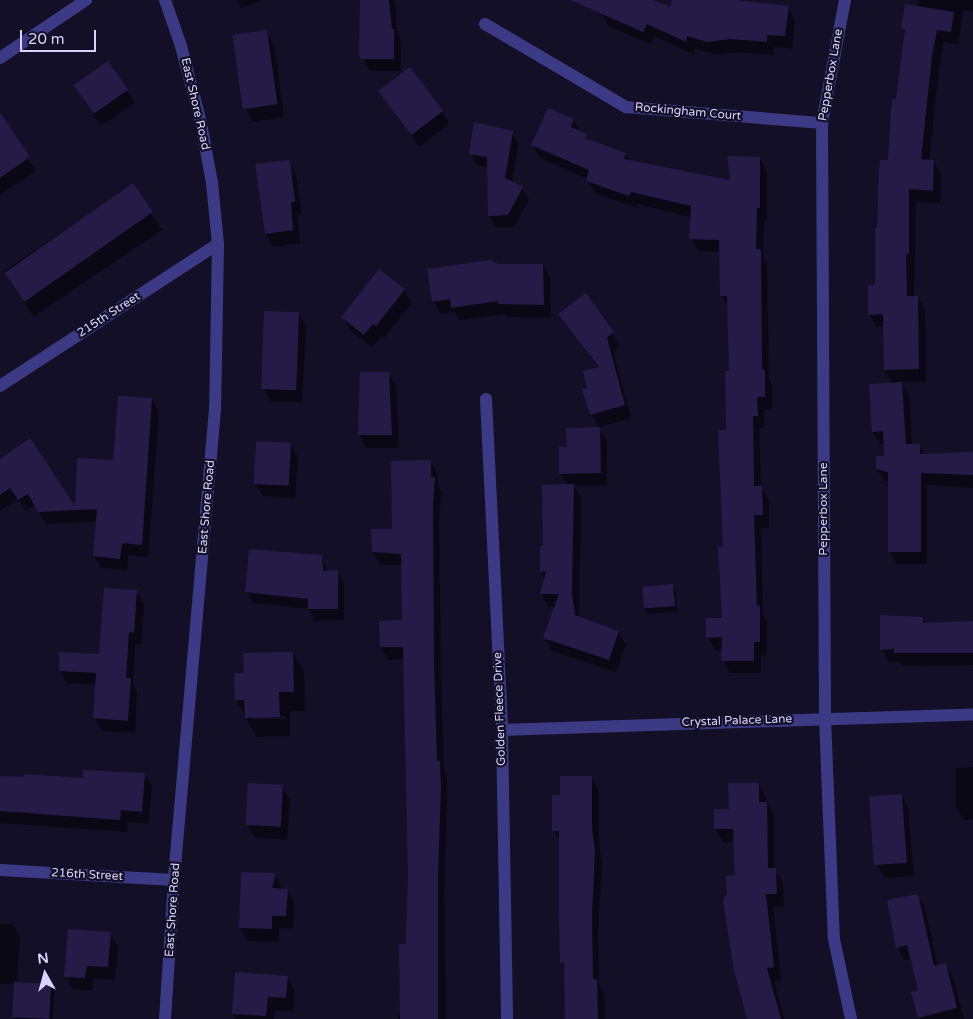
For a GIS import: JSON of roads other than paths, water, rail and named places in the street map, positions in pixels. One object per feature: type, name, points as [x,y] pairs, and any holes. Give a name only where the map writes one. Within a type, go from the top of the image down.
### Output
[{"type":"street","points":[[0,58],[86,0]]},
{"type":"street","name":"East Shore Road","points":[[164,0],[181,46],[201,123],[212,182],[218,244],[215,409],[174,880],[165,1019]]},
{"type":"street","name":"Pepperbox Lane","points":[[845,0],[822,123],[826,718],[834,939],[851,1019]]},
{"type":"street","name":"Rockingham Court","points":[[485,24],[626,107],[822,123]]},
{"type":"street","name":"215th Street","points":[[0,386],[218,244]]},
{"type":"street","name":"Golden Fleece Drive","points":[[486,400],[502,730],[507,1019]]},
{"type":"street","name":"Crystal Palace Lane","points":[[502,730],[973,714]]},
{"type":"street","name":"216th Street","points":[[0,870],[174,880]]}]
